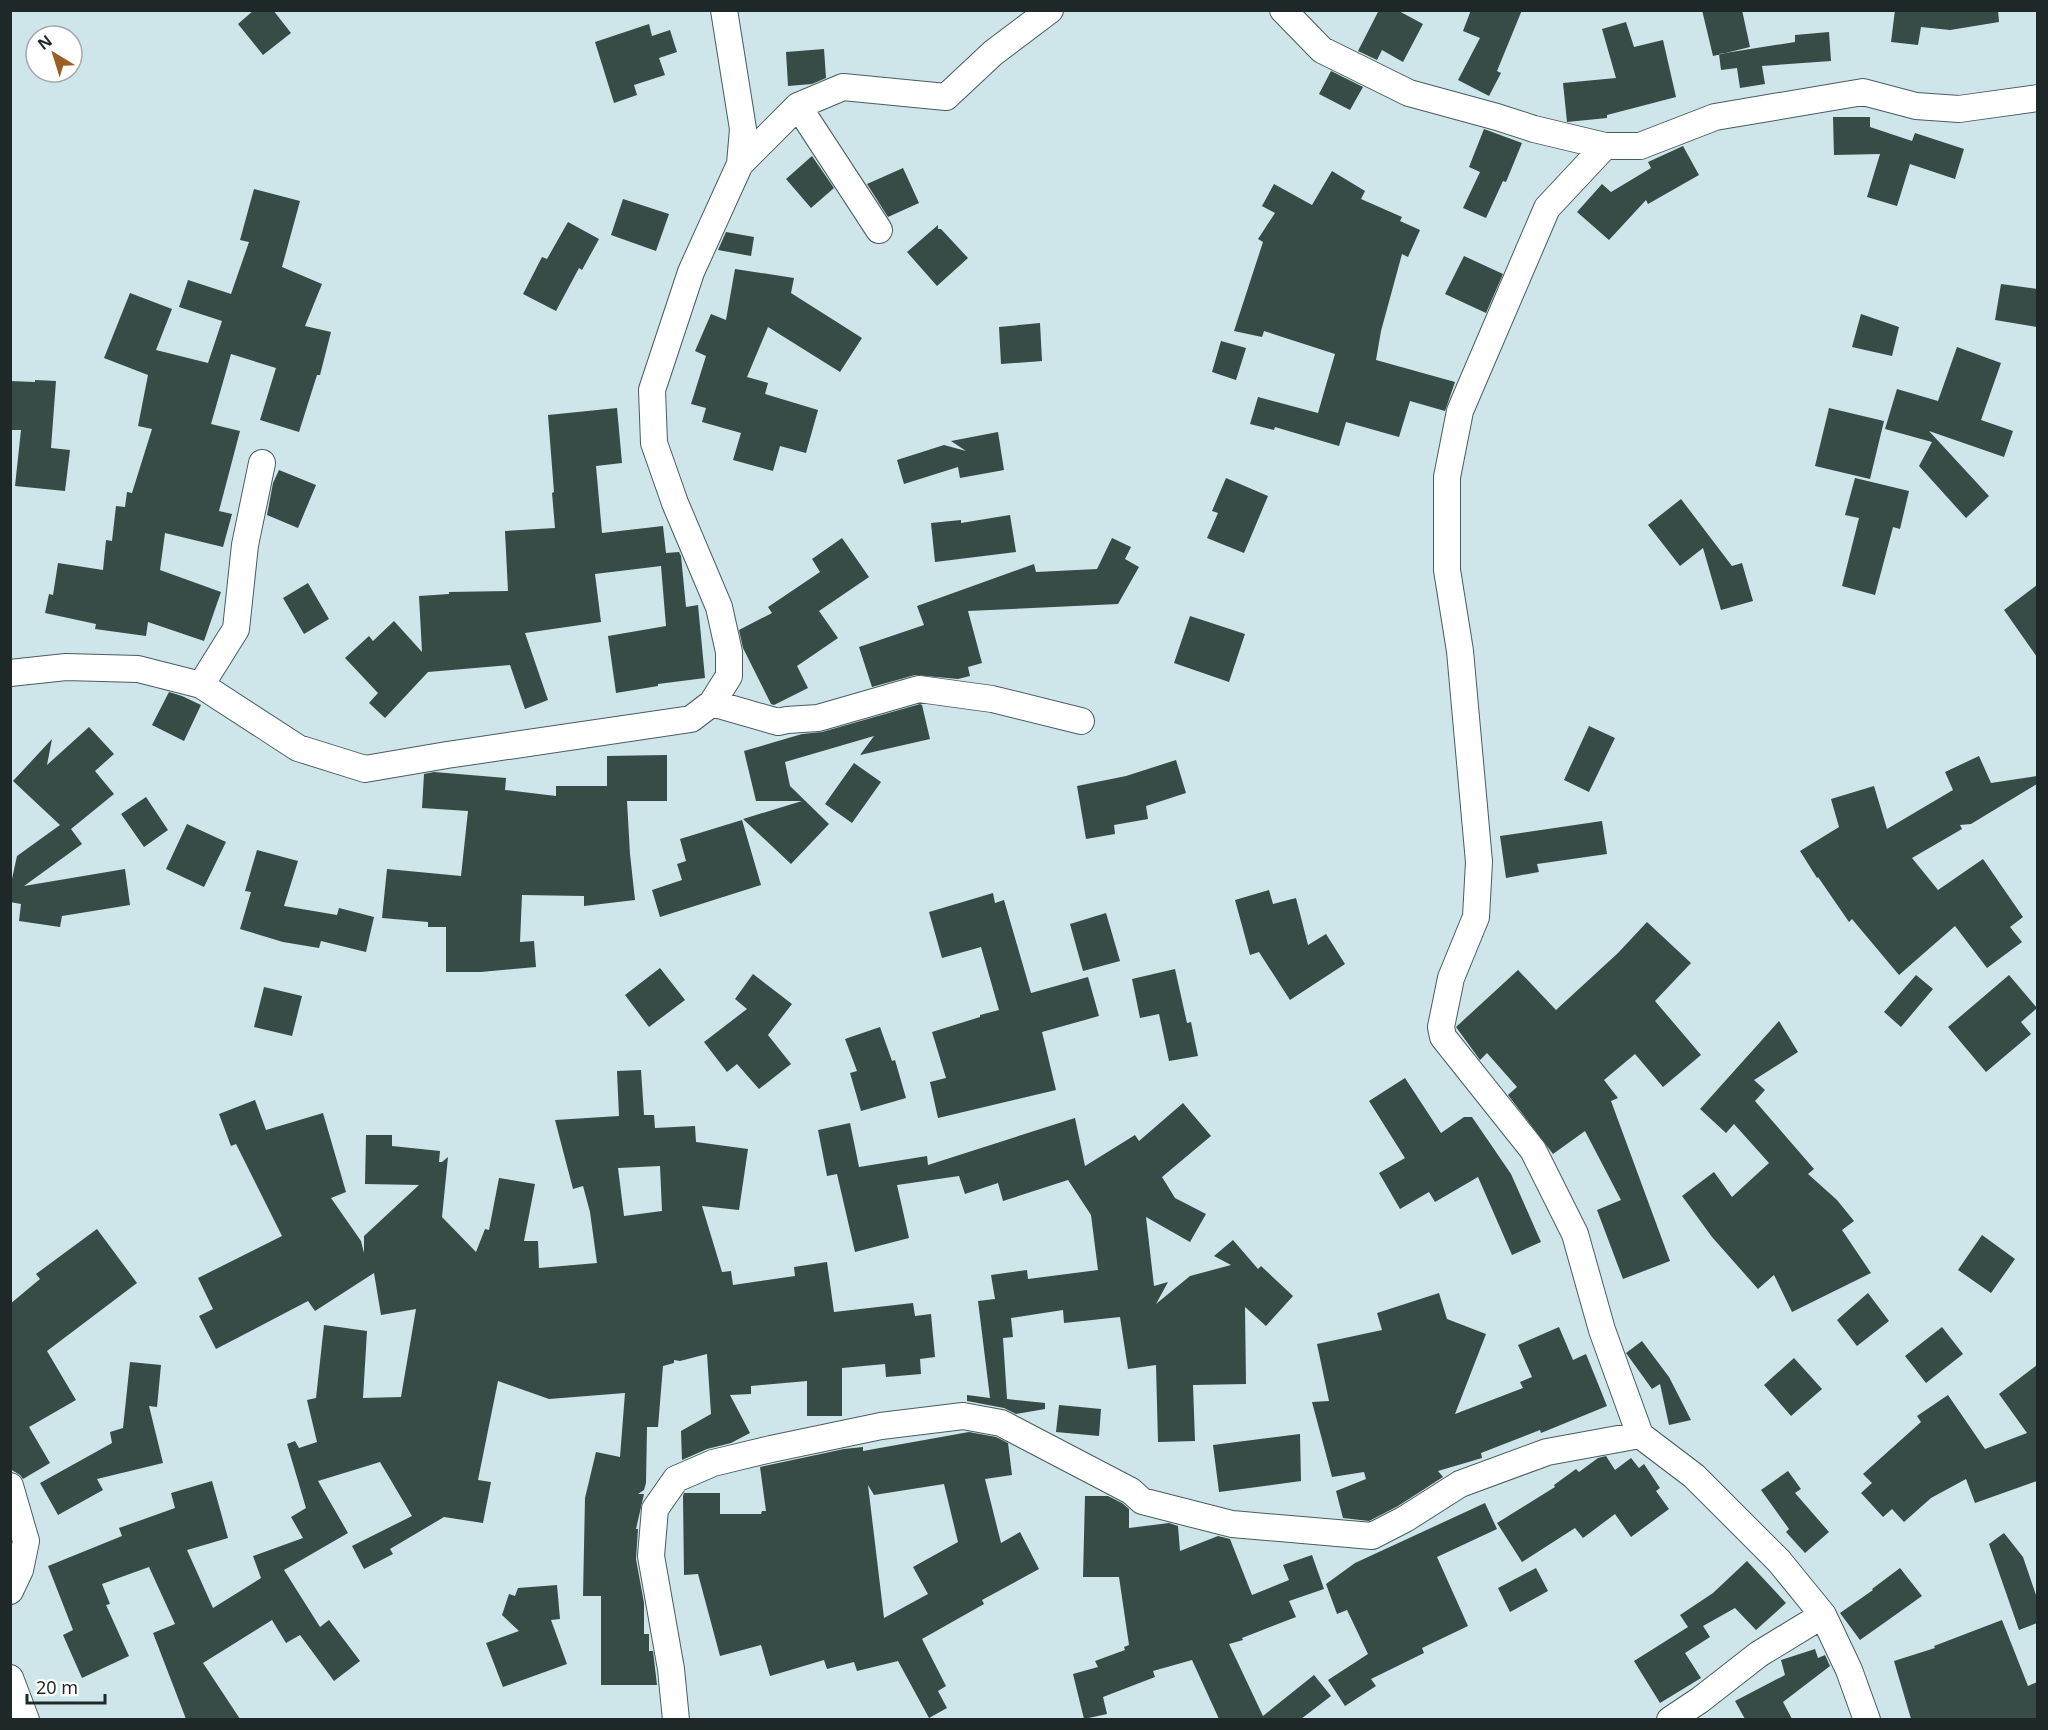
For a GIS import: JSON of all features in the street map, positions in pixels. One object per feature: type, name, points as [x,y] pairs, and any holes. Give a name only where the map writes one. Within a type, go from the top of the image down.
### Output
[{"type":"street","points":[[724,10],[742,129],[740,164]]},
{"type":"street","points":[[10,673],[66,667],[138,669],[201,685],[298,748],[365,769],[691,719],[712,703],[729,676],[729,652],[719,607],[675,503],[654,442],[652,390],[691,272],[740,164],[798,106],[843,87],[946,97],[993,53],[1050,10]]},
{"type":"street","points":[[1283,10],[1322,50],[1409,93],[1534,129],[1605,146],[1640,146],[1715,117],[1863,92],[1916,106],[1959,109],[2037,98]]},
{"type":"street","points":[[798,106],[879,230]]},
{"type":"street","points":[[1605,146],[1546,208],[1460,411],[1447,477],[1447,570],[1460,651],[1479,862],[1476,917],[1451,978],[1441,1027],[1448,1043],[1533,1150],[1575,1234],[1602,1330],[1640,1435],[1694,1476],[1779,1561],[1823,1615],[1849,1670],[1867,1719]]},
{"type":"street","points":[[201,685],[236,629],[245,546],[262,463]]},
{"type":"street","points":[[712,703],[778,722],[818,718],[919,688],[992,699],[1081,721]]},
{"type":"street","points":[[676,1719],[671,1669],[651,1556],[655,1509],[676,1479],[713,1463],[881,1426],[963,1416],[1001,1423],[1131,1491],[1142,1501],[1232,1524],[1372,1536],[1405,1520],[1460,1484],[1547,1452],[1640,1435]]},
{"type":"street","points":[[10,1486],[26,1541],[20,1570],[10,1591]]},
{"type":"street","points":[[1670,1719],[1700,1700],[1759,1654],[1823,1615]]},
{"type":"street","points":[[10,1678],[26,1719]]},
{"type":"building","points":[[254,10],[273,10],[291,33],[263,55],[238,24]]},
{"type":"building","points":[[1379,10],[1397,10],[1423,24],[1403,62],[1382,50],[1377,60],[1358,51]]},
{"type":"building","points":[[1471,10],[1522,10],[1497,71],[1501,73],[1489,96],[1458,80],[1480,38],[1463,31]]},
{"type":"building","points":[[1702,10],[1742,10],[1750,47],[1713,56]]},
{"type":"building","points":[[1895,10],[1998,10],[1999,22],[1950,30],[1921,27],[1918,45],[1891,42]]},
{"type":"building","points":[[1626,22],[1634,47],[1663,40],[1676,97],[1607,115],[1607,118],[1567,122],[1563,83],[1616,78],[1602,29]]},
{"type":"building","points":[[649,24],[652,36],[670,30],[677,52],[659,58],[665,75],[634,85],[637,95],[614,103],[595,42]]},
{"type":"building","points":[[1829,32],[1831,61],[1762,66],[1765,84],[1740,88],[1737,68],[1721,70],[1719,54],[1795,42],[1795,35]]},
{"type":"building","points":[[824,49],[826,78],[812,84],[788,86],[786,52]]},
{"type":"building","points":[[1331,71],[1363,87],[1350,110],[1319,94]]},
{"type":"building","points":[[1833,117],[1870,117],[1870,127],[1912,141],[1915,133],[1964,149],[1955,179],[1910,164],[1897,206],[1867,197],[1880,154],[1834,155]]},
{"type":"building","points":[[1484,129],[1522,143],[1506,182],[1503,181],[1486,218],[1463,208],[1480,172],[1469,167]]},
{"type":"building","points":[[1683,146],[1699,175],[1648,204],[1646,200],[1609,240],[1577,212],[1602,184],[1611,192],[1651,168],[1648,162]]},
{"type":"building","points":[[812,156],[834,188],[811,208],[786,179]]},
{"type":"building","points":[[903,168],[919,203],[888,217],[867,184]]},
{"type":"building","points":[[1332,171],[1365,191],[1361,199],[1402,217],[1400,221],[1420,230],[1408,257],[1402,254],[1381,331],[1376,360],[1455,382],[1445,411],[1410,401],[1399,437],[1346,422],[1339,446],[1275,427],[1274,430],[1250,424],[1258,397],[1318,413],[1335,354],[1264,331],[1262,337],[1234,331],[1263,242],[1258,239],[1275,213],[1262,206],[1274,184],[1312,205]]},
{"type":"building","points":[[254,189],[300,201],[282,267],[322,284],[305,326],[331,332],[320,375],[317,375],[299,432],[260,420],[276,368],[231,354],[211,424],[240,431],[219,511],[232,514],[223,547],[165,533],[160,570],[221,592],[204,641],[148,622],[146,636],[95,629],[96,624],[45,613],[49,594],[53,595],[58,563],[103,570],[106,540],[112,541],[116,506],[125,507],[127,492],[132,493],[152,429],[138,426],[148,375],[104,358],[130,293],[172,309],[156,350],[208,363],[222,321],[179,307],[188,280],[231,294],[249,242],[240,240]]},
{"type":"building","points":[[623,199],[669,214],[656,251],[611,235]]},
{"type":"building","points":[[568,222],[599,239],[582,270],[579,268],[556,311],[523,294],[542,257],[547,259]]},
{"type":"building","points":[[938,225],[938,229],[941,229],[968,258],[937,286],[907,252]]},
{"type":"building","points":[[726,232],[754,237],[751,256],[718,250]]},
{"type":"building","points":[[1464,256],[1503,274],[1486,313],[1445,294]]},
{"type":"building","points":[[735,269],[794,278],[791,293],[862,338],[840,372],[768,327],[747,377],[768,383],[765,394],[818,410],[806,453],[780,446],[773,471],[733,460],[741,433],[702,422],[706,408],[691,404],[706,356],[695,351],[711,314],[726,320]]},
{"type":"building","points":[[2001,284],[2037,289],[2037,327],[1995,320]]},
{"type":"building","points":[[1861,314],[1899,327],[1892,356],[1852,347]]},
{"type":"building","points":[[1040,323],[1042,361],[1001,364],[999,327]]},
{"type":"building","points":[[1221,341],[1246,348],[1236,380],[1212,372]]},
{"type":"building","points":[[1957,347],[2001,363],[1981,420],[2013,431],[2004,457],[1929,431],[1989,496],[1966,518],[1919,466],[1932,442],[1885,429],[1897,389],[1938,401]]},
{"type":"building","points":[[35,380],[56,381],[51,448],[70,450],[65,491],[15,486],[21,430],[10,430],[10,381],[35,382]]},
{"type":"building","points":[[617,408],[622,463],[596,466],[602,533],[663,526],[666,553],[679,552],[681,556],[686,607],[698,605],[705,678],[658,684],[658,686],[616,693],[608,636],[666,626],[661,566],[595,574],[601,622],[525,633],[548,700],[525,709],[510,665],[428,672],[385,718],[369,703],[378,693],[345,658],[369,636],[373,641],[394,621],[422,652],[419,596],[449,594],[449,592],[508,591],[505,531],[555,528],[548,415]]},
{"type":"building","points":[[1829,408],[1884,421],[1870,479],[1815,466]]},
{"type":"building","points":[[998,432],[1004,470],[960,478],[958,467],[904,484],[897,460],[944,445],[966,451],[951,441]]},
{"type":"building","points":[[279,470],[316,485],[298,528],[267,515],[273,483]]},
{"type":"building","points":[[1226,478],[1268,496],[1244,553],[1207,538],[1218,513],[1212,511]]},
{"type":"building","points":[[1855,478],[1909,491],[1900,529],[1893,527],[1875,595],[1842,586],[1859,518],[1845,515]]},
{"type":"building","points":[[1681,499],[1732,566],[1742,563],[1753,601],[1721,610],[1703,548],[1680,566],[1648,525]]},
{"type":"building","points":[[1010,515],[1016,552],[935,562],[931,523],[961,520],[961,523]]},
{"type":"building","points":[[842,538],[869,577],[819,611],[838,638],[797,666],[808,688],[774,705],[771,704],[743,648],[739,630],[772,613],[768,607],[820,572],[812,559]]},
{"type":"building","points":[[1112,538],[1131,547],[1125,559],[1139,567],[1118,604],[968,611],[982,663],[968,667],[970,676],[958,679],[915,675],[872,687],[859,647],[924,625],[917,606],[1034,564],[1036,572],[1097,569]]},
{"type":"building","points":[[308,583],[329,619],[304,634],[283,598]]},
{"type":"building","points":[[2037,585],[2037,657],[2004,610]]},
{"type":"building","points":[[1190,616],[1245,634],[1229,682],[1174,663]]},
{"type":"building","points":[[169,692],[201,705],[184,741],[152,725]]},
{"type":"building","points":[[920,704],[930,739],[860,755],[874,736],[785,762],[790,786],[829,824],[791,864],[743,819],[802,801],[756,801],[744,751]]},
{"type":"building","points":[[1589,726],[1615,738],[1589,792],[1564,780]]},
{"type":"building","points":[[89,727],[114,754],[95,771],[114,794],[71,829],[82,844],[24,886],[125,869],[130,905],[62,916],[60,927],[19,921],[21,904],[10,902],[10,888],[17,856],[60,825],[13,781],[52,739],[47,765]]},
{"type":"building","points":[[667,755],[667,801],[627,801],[635,900],[584,906],[584,896],[522,895],[520,942],[534,941],[536,967],[481,972],[446,972],[446,927],[428,927],[428,922],[382,918],[387,869],[461,876],[468,811],[422,808],[424,774],[434,772],[506,778],[505,790],[556,796],[556,786],[607,786],[607,756]]},
{"type":"building","points":[[1979,756],[1991,783],[2037,776],[2037,784],[1971,824],[1960,825],[1962,829],[1912,858],[1938,890],[1983,859],[2023,917],[2010,927],[2022,942],[1987,968],[1955,926],[1899,975],[1852,919],[1849,922],[1800,851],[1839,827],[1831,799],[1874,786],[1887,829],[1953,790],[1945,772]]},
{"type":"building","points":[[1176,760],[1186,793],[1146,806],[1148,819],[1114,825],[1115,834],[1086,839],[1077,786],[1126,776]]},
{"type":"building","points":[[854,763],[881,782],[852,823],[825,804]]},
{"type":"building","points":[[146,797],[168,830],[144,847],[121,814]]},
{"type":"building","points":[[742,820],[761,885],[660,917],[652,890],[682,880],[677,864],[686,861],[680,839]]},
{"type":"building","points":[[1602,821],[1607,854],[1537,864],[1539,872],[1506,878],[1500,836]]},
{"type":"building","points":[[187,824],[226,842],[204,887],[166,869]]},
{"type":"building","points":[[257,850],[298,861],[284,906],[337,915],[339,908],[374,917],[366,952],[321,941],[319,948],[283,942],[240,929],[251,892],[245,891]]},
{"type":"building","points":[[1269,890],[1273,904],[1296,898],[1308,945],[1326,934],[1345,964],[1290,1000],[1259,952],[1250,955],[1235,900]]},
{"type":"building","points":[[993,893],[995,903],[1004,900],[1031,993],[1088,977],[1099,1016],[1042,1032],[1056,1090],[938,1118],[930,1082],[946,1078],[932,1032],[999,1010],[981,947],[942,958],[929,912]]},
{"type":"building","points":[[1106,913],[1120,961],[1083,971],[1070,924]]},
{"type":"building","points":[[1647,922],[1691,963],[1655,1001],[1701,1055],[1663,1087],[1635,1054],[1604,1080],[1618,1098],[1611,1101],[1670,1261],[1623,1279],[1597,1210],[1621,1200],[1585,1131],[1553,1154],[1508,1095],[1517,1087],[1487,1053],[1480,1060],[1456,1027],[1518,970],[1556,1010],[1618,953]]},
{"type":"building","points":[[660,968],[685,1000],[649,1027],[625,995]]},
{"type":"building","points":[[1175,969],[1187,1023],[1191,1022],[1198,1056],[1169,1061],[1159,1014],[1140,1018],[1132,979]]},
{"type":"building","points":[[753,974],[792,1004],[768,1035],[791,1064],[759,1089],[737,1064],[727,1072],[704,1042],[747,1009],[735,999]]},
{"type":"building","points":[[1916,975],[1933,989],[1901,1027],[1884,1012]]},
{"type":"building","points":[[2009,975],[2037,1008],[2021,1022],[2031,1034],[1986,1072],[1948,1027]]},
{"type":"building","points":[[264,987],[302,996],[292,1036],[254,1027]]},
{"type":"building","points":[[1779,1021],[1798,1052],[1754,1080],[1765,1090],[1755,1101],[1814,1169],[1808,1174],[1837,1200],[1854,1221],[1842,1230],[1871,1273],[1792,1312],[1774,1275],[1758,1289],[1712,1237],[1682,1196],[1714,1172],[1732,1197],[1769,1163],[1734,1124],[1726,1133],[1700,1109]]},
{"type":"building","points":[[880,1027],[892,1061],[895,1060],[906,1098],[861,1111],[850,1073],[857,1071],[845,1039]]},
{"type":"building","points":[[641,1070],[644,1115],[654,1115],[655,1128],[695,1126],[696,1142],[748,1149],[739,1210],[702,1206],[722,1272],[731,1271],[733,1285],[795,1276],[794,1267],[827,1262],[834,1312],[913,1303],[915,1316],[931,1314],[935,1357],[920,1359],[921,1374],[886,1377],[885,1364],[842,1368],[842,1416],[807,1416],[807,1381],[751,1386],[751,1394],[730,1395],[750,1433],[731,1443],[707,1449],[682,1460],[681,1431],[711,1414],[707,1354],[680,1361],[674,1360],[674,1363],[663,1366],[658,1427],[647,1427],[646,1483],[644,1490],[638,1494],[644,1494],[636,1529],[638,1529],[636,1559],[644,1603],[644,1634],[649,1634],[649,1651],[653,1651],[657,1685],[601,1685],[601,1596],[583,1596],[585,1498],[596,1452],[620,1457],[625,1393],[549,1399],[498,1381],[478,1480],[491,1482],[483,1523],[444,1517],[390,1549],[393,1554],[364,1569],[352,1546],[412,1516],[380,1462],[318,1481],[348,1533],[284,1570],[320,1627],[329,1620],[360,1661],[334,1681],[300,1635],[286,1643],[272,1620],[203,1663],[240,1719],[186,1719],[153,1633],[175,1624],[149,1567],[102,1584],[110,1604],[106,1605],[129,1656],[82,1678],[63,1635],[73,1630],[48,1566],[122,1536],[119,1528],[175,1508],[171,1493],[212,1481],[228,1538],[187,1550],[213,1608],[261,1578],[253,1556],[303,1538],[291,1517],[306,1508],[287,1444],[295,1441],[299,1448],[317,1442],[307,1400],[316,1398],[324,1325],[367,1331],[363,1398],[401,1397],[416,1309],[381,1315],[374,1273],[315,1311],[308,1301],[216,1349],[199,1316],[213,1309],[198,1278],[282,1236],[236,1144],[231,1146],[219,1114],[255,1100],[266,1130],[323,1113],[346,1192],[331,1198],[361,1241],[364,1253],[364,1236],[419,1185],[365,1184],[366,1135],[392,1135],[392,1146],[440,1151],[439,1162],[448,1157],[442,1217],[476,1252],[485,1229],[489,1230],[499,1178],[535,1184],[524,1241],[538,1241],[539,1268],[597,1263],[590,1212],[583,1186],[573,1189],[555,1120],[619,1116],[617,1071]],"holes":[[[660,1166],[662,1211],[624,1216],[618,1168]]]},
{"type":"building","points":[[1405,1078],[1441,1133],[1464,1117],[1472,1117],[1511,1174],[1541,1242],[1512,1255],[1478,1177],[1435,1202],[1429,1192],[1400,1209],[1379,1173],[1405,1158],[1369,1101]]},
{"type":"building","points":[[1183,1103],[1211,1136],[1162,1177],[1175,1198],[1206,1214],[1190,1242],[1146,1217],[1154,1286],[1168,1282],[1156,1304],[1190,1276],[1231,1265],[1214,1256],[1233,1240],[1258,1269],[1261,1266],[1293,1296],[1266,1326],[1245,1307],[1246,1384],[1193,1385],[1195,1441],[1158,1442],[1156,1365],[1128,1369],[1120,1317],[1064,1323],[1063,1310],[1011,1318],[1013,1337],[1003,1338],[1007,1399],[1045,1403],[1045,1409],[1016,1414],[1004,1408],[967,1401],[967,1395],[990,1398],[978,1301],[995,1299],[991,1275],[1027,1270],[1028,1279],[1098,1270],[1091,1215],[1068,1180],[1003,1201],[998,1183],[965,1194],[959,1176],[897,1185],[909,1238],[855,1252],[837,1174],[827,1176],[818,1130],[850,1123],[859,1167],[927,1156],[928,1165],[1075,1118],[1085,1166],[1135,1135],[1139,1141]]},
{"type":"building","points":[[97,1229],[137,1283],[47,1351],[76,1400],[29,1427],[50,1463],[23,1479],[10,1469],[10,1304],[40,1279],[36,1274]]},
{"type":"building","points":[[1982,1235],[2015,1259],[1991,1293],[1958,1270]]},
{"type":"building","points":[[1439,1293],[1447,1319],[1486,1334],[1455,1414],[1523,1388],[1520,1382],[1532,1377],[1518,1345],[1559,1327],[1573,1360],[1586,1354],[1607,1406],[1541,1433],[1540,1430],[1481,1453],[1482,1458],[1438,1471],[1443,1477],[1398,1506],[1369,1521],[1343,1518],[1336,1491],[1366,1479],[1364,1472],[1332,1477],[1312,1402],[1329,1401],[1317,1344],[1382,1330],[1377,1313]]},
{"type":"building","points":[[1868,1293],[1889,1321],[1857,1346],[1837,1320]]},
{"type":"building","points":[[1942,1327],[1963,1354],[1926,1383],[1905,1356]]},
{"type":"building","points":[[1642,1341],[1669,1377],[1691,1420],[1669,1425],[1660,1384],[1652,1389],[1626,1353]]},
{"type":"building","points":[[1794,1358],[1822,1389],[1791,1416],[1764,1385]]},
{"type":"building","points":[[130,1362],[161,1365],[157,1407],[149,1406],[163,1463],[97,1479],[103,1490],[58,1515],[40,1483],[112,1443],[110,1432],[123,1428]]},
{"type":"building","points":[[2037,1365],[2037,1481],[1975,1503],[1966,1479],[1931,1498],[1904,1522],[1892,1509],[1883,1517],[1861,1493],[1872,1483],[1863,1474],[1921,1422],[1917,1416],[1948,1395],[1985,1449],[2027,1433],[1999,1394]]},
{"type":"building","points":[[1059,1405],[1101,1409],[1099,1436],[1056,1432]]},
{"type":"building","points":[[969,1432],[996,1437],[1008,1443],[1012,1475],[985,1479],[1001,1543],[1020,1532],[1039,1569],[982,1600],[984,1604],[922,1639],[946,1686],[938,1691],[947,1708],[929,1718],[898,1661],[857,1671],[854,1662],[827,1669],[824,1660],[770,1676],[761,1645],[720,1656],[698,1574],[684,1575],[684,1493],[720,1493],[720,1514],[761,1514],[762,1511],[766,1511],[760,1467],[844,1449],[863,1447],[863,1451]],"holes":[[[944,1484],[958,1542],[913,1567],[928,1594],[884,1618],[868,1485],[874,1495]]]},
{"type":"building","points":[[1300,1434],[1301,1481],[1219,1492],[1213,1445]]},
{"type":"building","points":[[1606,1456],[1615,1470],[1631,1458],[1639,1468],[1644,1464],[1660,1488],[1656,1491],[1669,1509],[1631,1537],[1615,1514],[1583,1538],[1575,1528],[1522,1562],[1497,1523],[1555,1487],[1554,1485],[1576,1469],[1579,1472],[1598,1458]]},
{"type":"building","points":[[1788,1471],[1801,1489],[1795,1493],[1829,1532],[1805,1553],[1786,1532],[1789,1529],[1761,1490]]},
{"type":"building","points":[[1085,1496],[1108,1496],[1122,1503],[1129,1509],[1129,1528],[1169,1523],[1178,1526],[1180,1551],[1218,1536],[1230,1539],[1252,1595],[1289,1580],[1283,1565],[1312,1555],[1324,1589],[1289,1601],[1296,1617],[1229,1644],[1263,1716],[1314,1675],[1331,1696],[1301,1719],[1219,1719],[1192,1660],[1153,1671],[1155,1677],[1103,1697],[1107,1714],[1084,1719],[1073,1674],[1098,1667],[1095,1661],[1125,1650],[1124,1647],[1129,1645],[1119,1577],[1083,1577]]},
{"type":"building","points":[[1485,1503],[1497,1529],[1437,1557],[1468,1626],[1422,1648],[1424,1653],[1371,1679],[1376,1686],[1345,1706],[1328,1680],[1368,1654],[1347,1610],[1337,1614],[1326,1584],[1355,1563]]},
{"type":"building","points":[[2004,1533],[2023,1557],[2037,1598],[2037,1623],[2019,1630],[1989,1544]]},
{"type":"building","points":[[1747,1561],[1786,1603],[1756,1630],[1735,1608],[1703,1626],[1710,1637],[1685,1653],[1701,1678],[1660,1703],[1634,1661],[1688,1627],[1680,1615],[1713,1593]]},
{"type":"building","points":[[1536,1568],[1548,1591],[1510,1612],[1498,1588]]},
{"type":"building","points":[[1900,1568],[1922,1596],[1860,1640],[1840,1613]]},
{"type":"building","points":[[557,1585],[560,1619],[551,1620],[567,1664],[503,1687],[486,1643],[519,1631],[502,1615],[509,1594],[515,1596],[518,1588]]},
{"type":"building","points":[[2002,1620],[2028,1686],[2037,1682],[2037,1719],[1911,1719],[1894,1661],[1935,1648],[1934,1646]]},
{"type":"building","points":[[1815,1649],[1818,1658],[1825,1655],[1830,1666],[1783,1702],[1792,1719],[1745,1719],[1735,1701],[1785,1675],[1781,1660]]}]
